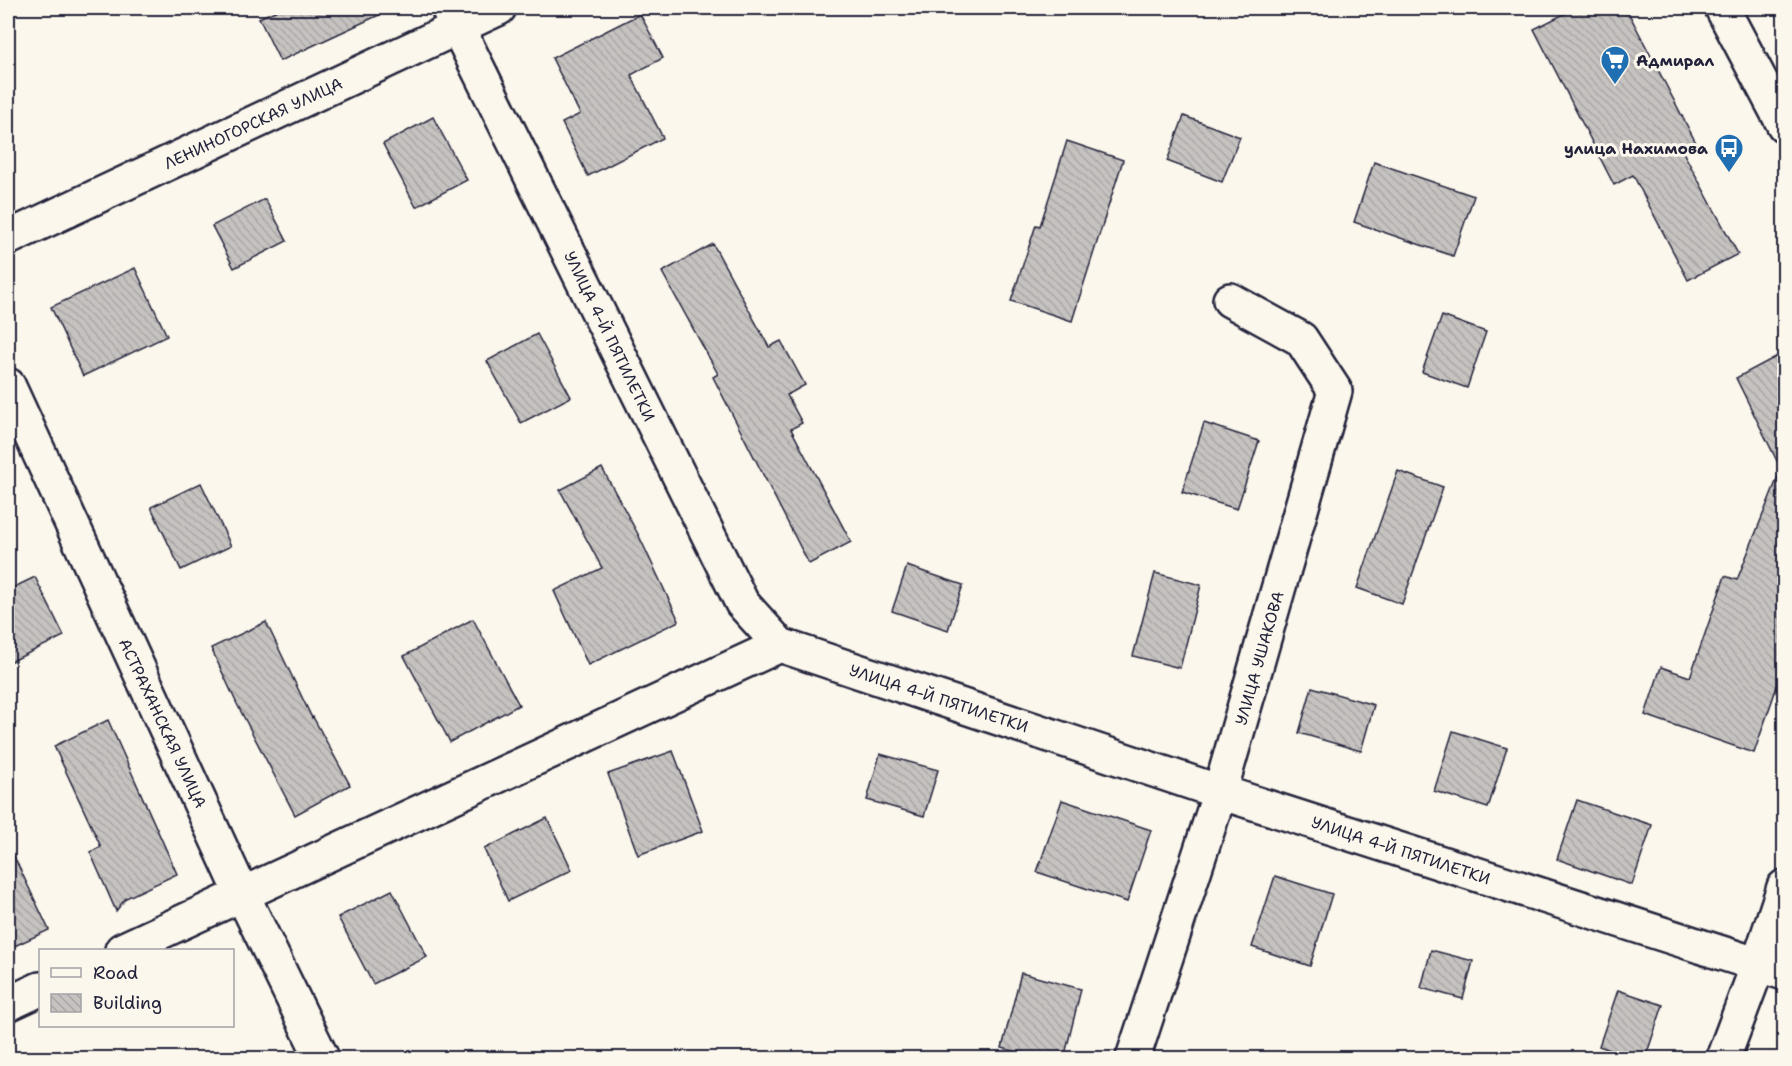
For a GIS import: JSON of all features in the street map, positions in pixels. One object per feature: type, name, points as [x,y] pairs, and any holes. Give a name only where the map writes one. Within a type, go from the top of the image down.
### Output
[{"type":"street","name":"ЛЕНИНОГОРСКАЯ УЛИЦА","points":[[8,238],[453,18],[499,8]]},
{"type":"street","points":[[1722,8],[1785,125]]},
{"type":"street","name":"УЛИЦА 4-Й ПЯТИЛЕТКИ","points":[[453,18],[742,603],[780,645],[1220,792],[1771,969]]},
{"type":"street","name":"УЛИЦА УШАКОВА","points":[[1133,1059],[1220,792],[1335,392],[1301,339],[1230,300]]},
{"type":"street","name":"АСТРАХАНСКАЯ УЛИЦА","points":[[8,385],[242,894],[322,1059]]},
{"type":"street","points":[[126,949],[780,645]]},
{"type":"street","points":[[1722,1059],[1771,969],[1785,887]]},
{"type":"street","points":[[8,1004],[39,989]]},
{"type":"building","points":[[282,8],[394,8],[280,61],[259,18]]},
{"type":"building","name":"Адмирал","points":[[1576,8],[1626,8],[1696,143],[1682,150],[1738,254],[1688,280],[1633,175],[1614,185],[1534,29]]},
{"type":"building","points":[[640,14],[663,58],[631,75],[663,138],[588,176],[562,123],[580,114],[552,58]]},
{"type":"building","points":[[1184,116],[1240,137],[1222,182],[1167,161]]},
{"type":"building","points":[[433,117],[467,180],[416,207],[383,144]]},
{"type":"building","points":[[1067,141],[1123,160],[1072,321],[1011,301],[1036,225],[1040,226]]},
{"type":"building","points":[[1374,162],[1474,196],[1453,256],[1354,222]]},
{"type":"building","points":[[265,199],[287,241],[234,268],[212,226]]},
{"type":"building","points":[[713,244],[769,347],[781,341],[805,385],[787,395],[802,423],[791,429],[851,542],[809,564],[713,377],[718,374],[662,272]]},
{"type":"building","points":[[135,268],[167,336],[83,376],[51,307]]},
{"type":"building","points":[[1442,316],[1486,332],[1467,388],[1422,372]]},
{"type":"building","points":[[537,334],[571,397],[521,423],[487,361]]},
{"type":"building","points":[[1785,352],[1785,663],[1754,753],[1645,715],[1661,667],[1690,677],[1725,576],[1737,580],[1781,469],[1736,378]]},
{"type":"building","points":[[1204,423],[1259,441],[1237,509],[1182,492]]},
{"type":"building","points":[[602,468],[639,536],[679,621],[588,665],[554,591],[602,568],[560,490]]},
{"type":"building","points":[[1398,471],[1443,487],[1402,604],[1357,588]]},
{"type":"building","points":[[201,483],[231,546],[181,570],[151,507]]},
{"type":"building","points":[[907,566],[963,585],[948,630],[892,611]]},
{"type":"building","points":[[1155,573],[1201,585],[1180,668],[1133,656]]},
{"type":"building","points":[[35,577],[64,636],[8,663],[8,590]]},
{"type":"building","points":[[473,619],[519,705],[450,742],[404,656]]},
{"type":"building","points":[[266,622],[312,718],[350,785],[295,815],[237,704],[211,648]]},
{"type":"building","points":[[1312,687],[1374,705],[1361,751],[1299,733]]},
{"type":"building","points":[[108,720],[177,874],[126,898],[116,911],[90,852],[101,847],[54,746]]},
{"type":"building","points":[[1453,731],[1507,748],[1488,808],[1434,791]]},
{"type":"building","points":[[673,751],[703,831],[638,855],[608,774]]},
{"type":"building","points":[[880,754],[938,770],[924,816],[867,800]]},
{"type":"building","points":[[1062,800],[1151,830],[1127,902],[1037,872]]},
{"type":"building","points":[[1577,800],[1652,825],[1632,885],[1557,859]]},
{"type":"building","points":[[547,818],[572,870],[508,901],[484,849]]},
{"type":"building","points":[[8,844],[49,930],[8,949]]},
{"type":"building","points":[[1275,876],[1332,894],[1310,966],[1252,947]]},
{"type":"building","points":[[392,890],[427,957],[373,984],[338,917]]},
{"type":"building","points":[[1431,950],[1473,961],[1463,999],[1421,988]]},
{"type":"building","points":[[1021,973],[1081,989],[1064,1059],[1046,1059],[1002,1048]]},
{"type":"building","points":[[1618,990],[1663,1005],[1645,1059],[1636,1059],[1599,1046]]},
{"type":"place","name":"Адмирал","points":[[1615,86]]},
{"type":"place","name":"улица Нахимова","points":[[1729,174]]}]
